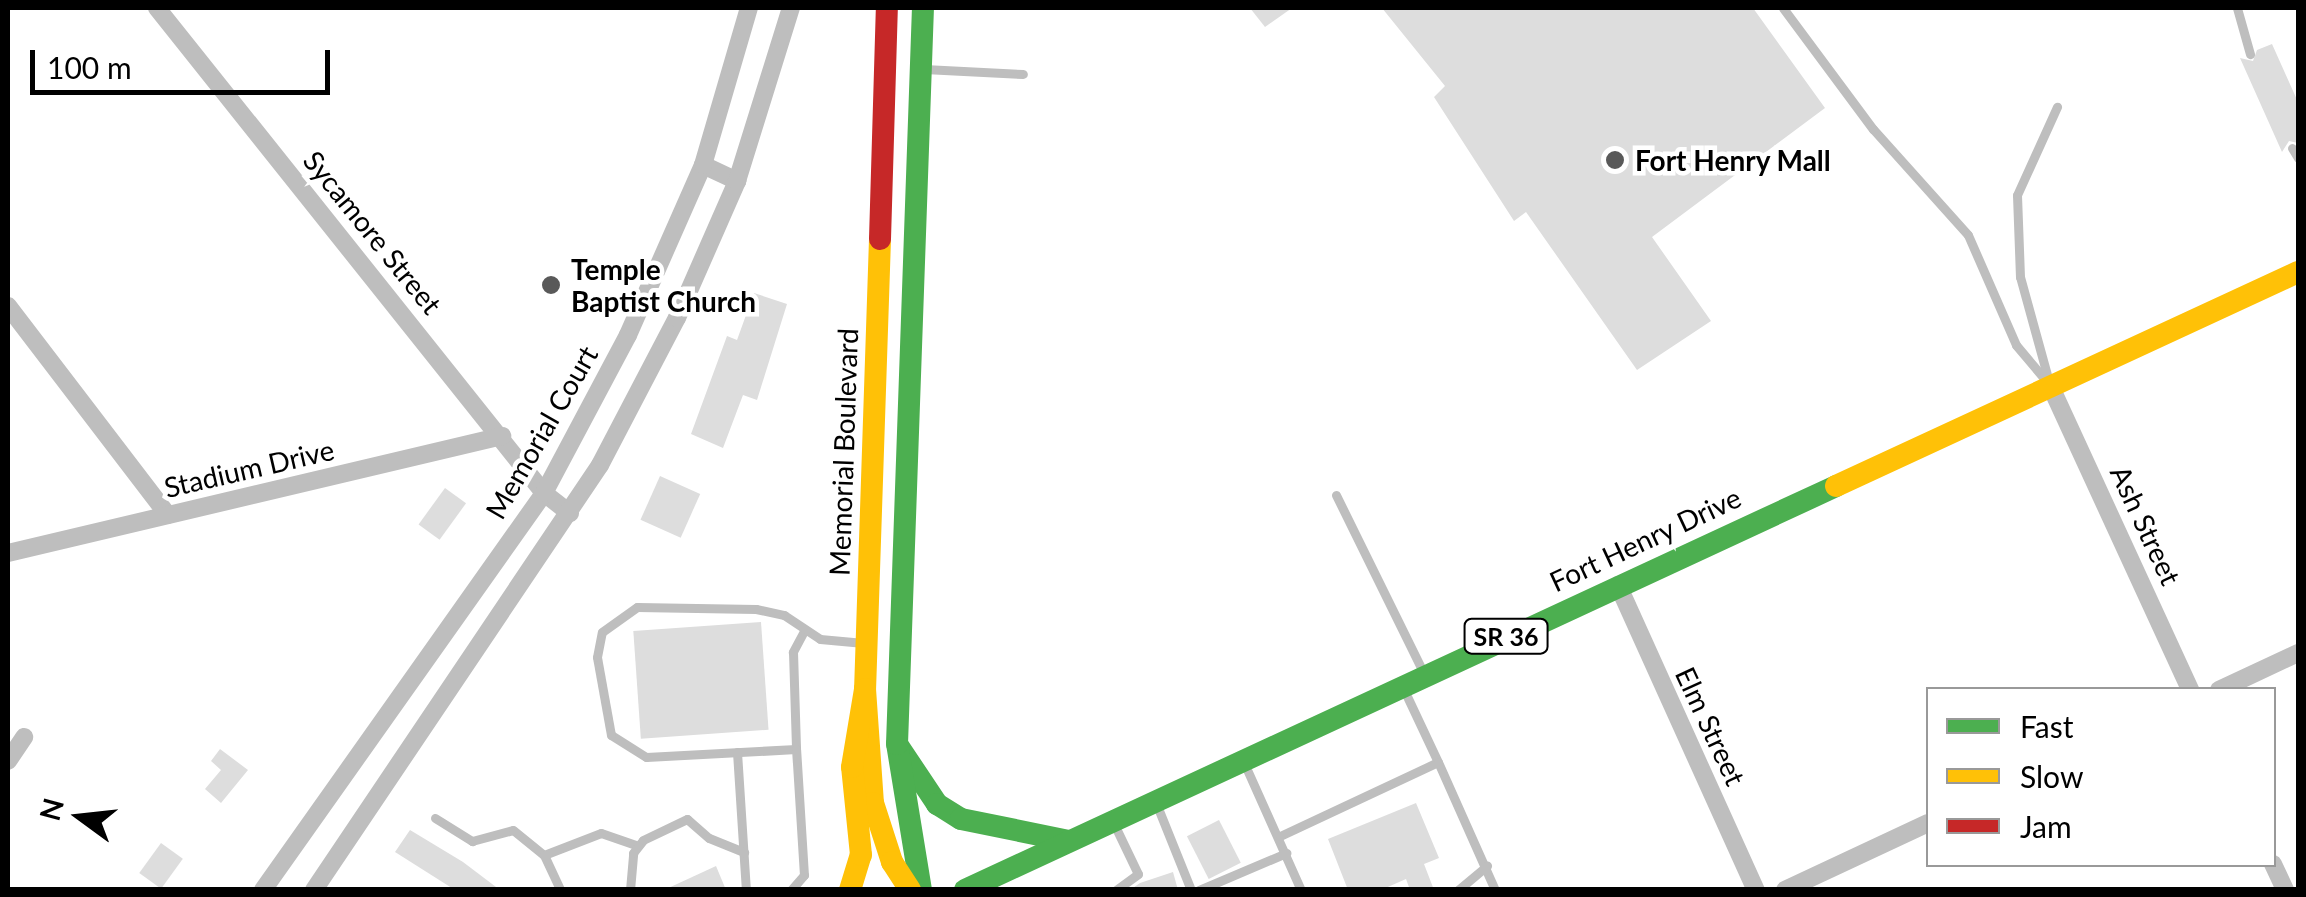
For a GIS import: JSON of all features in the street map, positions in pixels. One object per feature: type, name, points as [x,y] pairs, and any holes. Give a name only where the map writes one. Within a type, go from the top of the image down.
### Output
[{"type":"main road","name":"Memorial Boulevard","points":[[887,8],[866,689],[873,803],[892,862],[910,890]]},
{"type":"main road","points":[[922,890],[897,744],[923,8]]},
{"type":"main road","points":[[884,70],[921,69]]},
{"type":"main road","name":"Fort Henry Drive","points":[[964,890],[2298,272]]},
{"type":"main road","points":[[850,890],[861,856],[852,767],[866,689]]},
{"type":"main road","points":[[897,744],[937,804],[961,819],[1069,841]]},
{"type":"main road","points":[[1010,890],[1025,861]]},
{"type":"street","name":"Sycamore Street","points":[[157,8],[544,492],[570,513]]},
{"type":"street","name":"Memorial Court","points":[[264,890],[544,492],[628,334],[703,165],[750,8]]},
{"type":"street","points":[[314,890],[570,513],[677,318],[738,180],[790,8]]},
{"type":"street","points":[[703,165],[738,180]]},
{"type":"street","points":[[8,306],[168,515]]},
{"type":"street","name":"Ash Street","points":[[2050,385],[2189,687]]},
{"type":"street","name":"Stadium Drive","points":[[8,553],[502,436]]},
{"type":"street","name":"Elm Street","points":[[1618,585],[1756,890]]},
{"type":"street","points":[[2225,687],[2298,653]]},
{"type":"street","points":[[8,762],[24,736]]},
{"type":"street","points":[[1785,890],[1926,824]]},
{"type":"street","points":[[2274,867],[2285,890]]},
{"type":"lane","points":[[1783,8],[1873,129],[1968,234],[2016,344],[2050,385]]},
{"type":"lane","points":[[2237,8],[2250,54]]},
{"type":"lane","points":[[921,69],[1023,74]]},
{"type":"lane","points":[[2050,385],[2040,332],[2020,276],[2017,196],[2057,107]]},
{"type":"lane","points":[[2292,148],[2298,158]]},
{"type":"lane","points":[[1336,495],[1424,674]]},
{"type":"lane","points":[[796,749],[646,757],[625,750],[604,718],[597,657],[602,632],[620,613],[665,606],[756,609],[784,615],[820,640],[867,643]]},
{"type":"lane","points":[[791,890],[804,875],[793,652],[804,631]]},
{"type":"lane","points":[[1402,684],[1487,866],[1494,890]]},
{"type":"lane","points":[[737,752],[746,890]]},
{"type":"lane","points":[[1242,759],[1280,836],[1301,890]]},
{"type":"lane","points":[[1280,836],[1438,762]]},
{"type":"lane","points":[[1155,800],[1191,890]]},
{"type":"lane","points":[[435,818],[472,841],[514,830],[544,855],[560,890]]},
{"type":"lane","points":[[544,855],[601,833],[638,846],[687,819],[708,838],[744,852]]},
{"type":"lane","points":[[1112,820],[1138,874],[1116,890]]},
{"type":"lane","points":[[630,890],[638,846]]},
{"type":"lane","points":[[1199,890],[1286,853]]},
{"type":"lane","points":[[1458,890],[1487,866]]},
{"type":"building","points":[[1250,8],[1292,8],[1265,27]]},
{"type":"building","name":"Fort Henry Mall","points":[[1382,8],[1753,8],[1825,108],[1652,237],[1711,321],[1637,370],[1526,212],[1514,221],[1434,97],[1445,86]]},
{"type":"building","points":[[2272,44],[2298,102],[2298,143],[2289,141],[2282,152],[2240,58],[2253,61],[2257,50]]},
{"type":"building","points":[[754,293],[787,304],[757,400],[743,395],[723,448],[691,434],[727,336],[737,340]]},
{"type":"building","points":[[660,476],[700,494],[681,538],[640,520]]},
{"type":"building","points":[[445,488],[466,503],[440,540],[419,524]]},
{"type":"building","points":[[761,622],[769,730],[641,739],[633,631]]},
{"type":"building","points":[[220,749],[248,770],[221,803],[205,789],[221,770],[211,761]]},
{"type":"building","points":[[1416,803],[1439,858],[1424,864],[1434,890],[1410,890],[1406,879],[1381,890],[1348,890],[1328,839]]},
{"type":"building","points":[[1219,820],[1241,863],[1209,879],[1187,836]]},
{"type":"building","points":[[410,830],[500,890],[455,890],[395,852]]},
{"type":"building","points":[[161,843],[183,859],[161,889],[139,873]]},
{"type":"building","points":[[716,866],[726,890],[664,890]]},
{"type":"building","points":[[1173,872],[1178,890],[1130,890],[1140,883]]},
{"type":"traffic: fast","points":[[921,890],[897,744],[923,8]]},
{"type":"traffic: fast","points":[[965,890],[1836,486]]},
{"type":"traffic: fast","points":[[899,747],[937,804],[961,819],[1069,841]]},
{"type":"traffic: slow","points":[[880,239],[865,689],[873,803],[892,862],[910,890]]},
{"type":"traffic: slow","points":[[1836,486],[2298,272]]},
{"type":"traffic: slow","points":[[850,890],[861,855],[852,767],[865,689]]},
{"type":"traffic: jam","points":[[880,239],[887,8]]},
{"type":"place","name":"Fort Henry Mall","points":[[1615,160]]},
{"type":"place","name":"Temple Baptist Church","points":[[551,285]]}]
